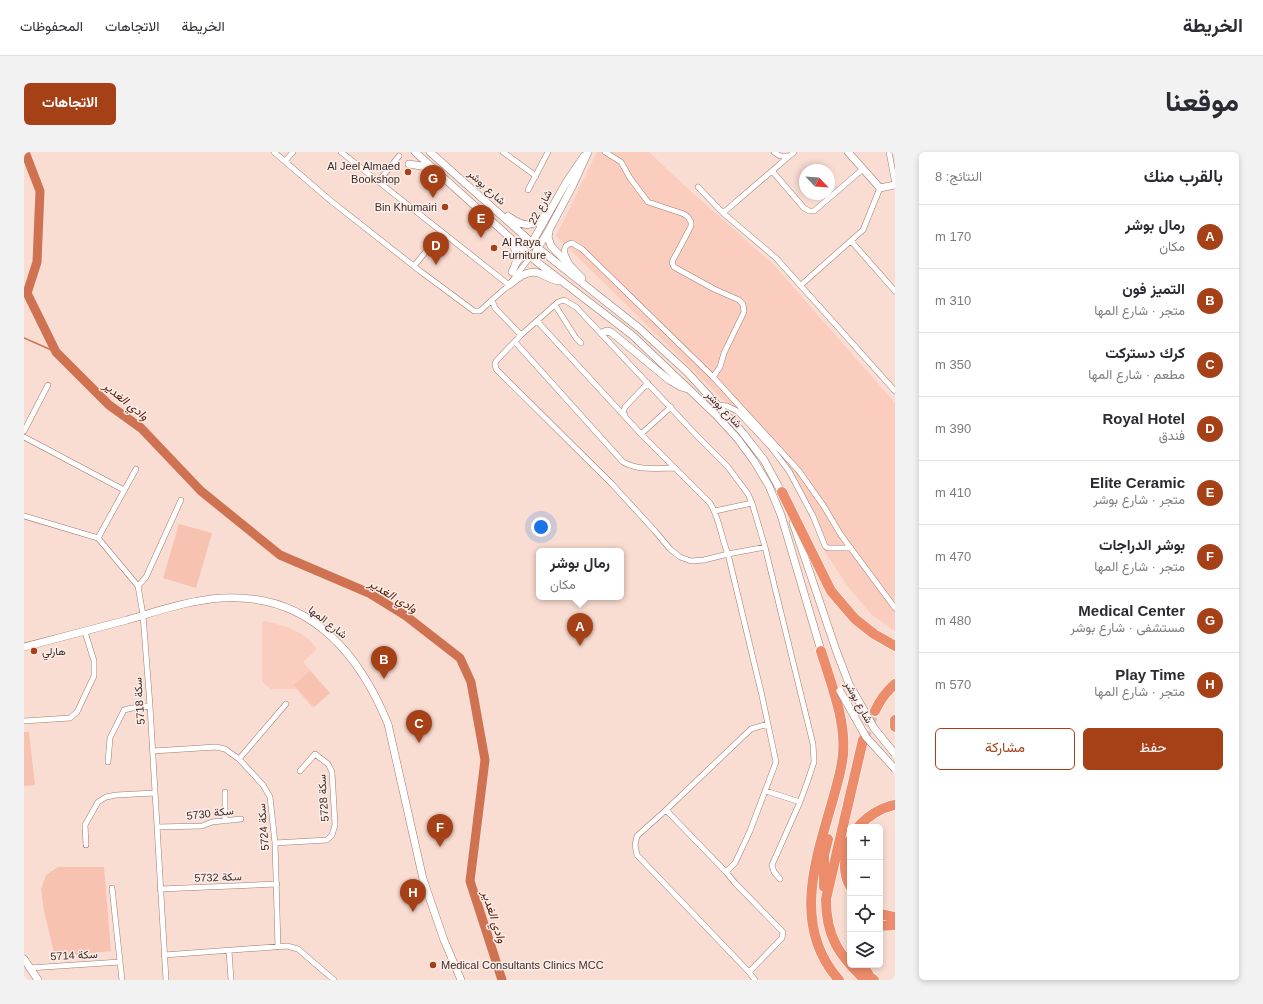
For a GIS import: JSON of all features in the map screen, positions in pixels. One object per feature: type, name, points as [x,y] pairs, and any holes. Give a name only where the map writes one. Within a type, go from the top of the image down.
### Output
[{"type":"highway","points":[[782,492],[830,591],[855,619],[874,634],[895,646]]},
{"type":"highway","points":[[821,651],[836,700],[843,740],[842,759],[813,873],[811,900],[812,924],[819,948],[828,966],[840,980]]},
{"type":"highway","points":[[875,711],[878,703],[885,693],[895,684]]},
{"type":"highway","points":[[895,720],[895,727]]},
{"type":"highway","points":[[841,722],[846,737],[846,754],[824,855],[824,891],[827,921],[837,948],[851,966],[865,980]]},
{"type":"highway","points":[[826,899],[863,740]]},
{"type":"highway","points":[[861,824],[875,812],[895,805]]},
{"type":"highway","points":[[847,849],[845,865],[847,873]]},
{"type":"highway","points":[[883,915],[895,917]]},
{"type":"highway","points":[[883,926],[895,925]]},
{"type":"highway","points":[[865,968],[874,980]]},
{"type":"main road","name":"شارع بوشر","points":[[414,152],[529,254],[565,284],[632,335],[690,389],[737,438],[754,461],[769,486],[781,515],[821,651],[840,691],[866,737],[895,769]]},
{"type":"main road","name":"شارع بوشر","points":[[430,152],[536,245],[639,328],[687,372],[743,433],[764,460],[782,492],[849,684],[874,728],[895,754]]},
{"type":"main road","name":"شارع 22","points":[[536,245],[552,209],[577,164],[587,152]]},
{"type":"main road","name":"شارع 22","points":[[529,254],[549,230],[576,179],[587,152]]},
{"type":"main road","points":[[848,152],[880,188],[895,184]]},
{"type":"main road","points":[[409,164],[433,168]]},
{"type":"main road","points":[[475,191],[520,224],[527,225],[536,222],[552,209]]},
{"type":"main road","points":[[498,226],[501,233],[509,240],[517,251],[518,256],[512,272]]},
{"type":"main road","points":[[549,230],[549,242],[602,299]]},
{"type":"main road","points":[[509,285],[523,275],[533,272],[561,281],[565,284]]},
{"type":"main road","points":[[602,333],[609,331],[611,332],[669,380],[681,387],[690,389]]},
{"type":"main road","name":"شارع المها","points":[[24,647],[191,603],[236,598],[264,600],[291,609],[326,632],[344,648],[359,668],[370,686],[388,724],[423,879],[444,940],[461,980]]},
{"type":"main road","points":[[24,960],[38,980]]},
{"type":"street","points":[[274,152],[286,160],[331,201],[474,311],[480,311],[509,285],[341,152]]},
{"type":"street","points":[[286,160],[293,152]]},
{"type":"street","points":[[503,152],[536,176]]},
{"type":"street","points":[[528,190],[548,152]]},
{"type":"street","points":[[605,152],[621,162],[630,178],[648,202],[684,214],[691,222],[691,226],[673,260],[672,263],[674,267],[714,289],[739,300],[743,304],[744,312],[724,353],[720,367],[713,377]]},
{"type":"street","points":[[774,152],[780,156],[791,154]]},
{"type":"street","points":[[889,152],[895,184]]},
{"type":"street","points":[[723,213],[791,154]]},
{"type":"street","points":[[378,182],[399,156]]},
{"type":"street","points":[[772,171],[804,208],[809,211],[814,211],[863,169]]},
{"type":"street","points":[[698,188],[723,213],[776,258],[895,391]]},
{"type":"street","points":[[801,285],[863,230],[880,188]]},
{"type":"street","points":[[414,266],[442,232]]},
{"type":"street","points":[[851,241],[895,291]]},
{"type":"street","points":[[573,268],[564,253],[564,248],[568,244],[572,243],[582,249],[713,377],[799,471],[823,505],[840,535],[895,608]]},
{"type":"street","name":"شارع 22","points":[[509,285],[512,272],[529,254]]},
{"type":"street","name":"شارع 22","points":[[509,285],[529,254]]},
{"type":"street","points":[[492,300],[495,308],[521,335]]},
{"type":"street","points":[[765,547],[704,560],[691,560],[680,557],[670,549],[611,483],[496,369],[494,364],[496,361],[521,335],[558,302],[564,300],[572,304],[602,333],[744,486],[752,503],[765,547],[813,744],[814,762],[800,802],[772,865],[774,872],[780,879]]},
{"type":"street","points":[[555,305],[581,343]]},
{"type":"street","points":[[537,321],[641,434],[710,503],[715,511],[723,543],[728,554],[776,762],[750,831],[735,863],[726,872]]},
{"type":"street","points":[[515,342],[623,462],[632,467],[642,469],[675,468]]},
{"type":"street","points":[[627,418],[624,413],[625,407],[648,383]]},
{"type":"street","points":[[24,431],[48,385]]},
{"type":"street","points":[[718,405],[726,406],[737,412],[770,446],[794,477],[813,516],[825,546],[828,548],[851,548]]},
{"type":"street","points":[[641,434],[671,407]]},
{"type":"street","points":[[24,437],[124,490]]},
{"type":"street","points":[[98,538],[136,469]]},
{"type":"street","points":[[24,516],[98,538],[138,586],[146,577],[181,500]]},
{"type":"street","points":[[715,511],[752,503]]},
{"type":"street","points":[[835,547],[840,541],[840,535]]},
{"type":"street","name":"سكة 5718","points":[[138,586],[143,615],[150,706],[166,980]]},
{"type":"street","points":[[24,721],[70,718],[77,712],[94,676],[94,661],[85,632]]},
{"type":"street","points":[[239,759],[286,704]]},
{"type":"street","points":[[108,762],[110,738],[124,710],[150,706]]},
{"type":"street","points":[[755,980],[637,855],[635,845],[637,836],[751,729],[768,724]]},
{"type":"street","name":"سكة 5724","points":[[153,751],[216,747],[225,749],[239,759],[263,785],[270,798],[275,843],[278,947]]},
{"type":"street","name":"سكة 5728","points":[[275,843],[327,840],[332,835],[335,825],[332,772],[328,764],[315,754],[300,771]]},
{"type":"street","points":[[766,791],[800,802]]},
{"type":"street","points":[[225,792],[225,821]]},
{"type":"street","points":[[86,845],[85,825],[98,802],[106,797],[116,795],[155,793]]},
{"type":"street","points":[[666,810],[783,932],[782,938],[749,972]]},
{"type":"street","name":"سكة 5730","points":[[157,828],[202,826],[212,822],[241,819]]},
{"type":"street","name":"سكة 5732","points":[[160,889],[277,884]]},
{"type":"street","points":[[112,888],[122,980]]},
{"type":"street","points":[[164,955],[287,946],[298,949],[334,980]]},
{"type":"street","points":[[229,951],[231,980]]},
{"type":"street","name":"سكة 5714","points":[[29,968],[120,962]]},
{"type":"shaded area","points":[[597,152],[649,152],[774,265],[895,403],[895,631],[872,615],[849,588],[825,552],[796,484],[753,429],[556,236]]},
{"type":"shaded area","points":[[179,524],[212,533],[196,588],[163,578]]},
{"type":"shaded area","points":[[266,621],[290,628],[300,633],[310,640],[317,649],[303,662],[330,693],[313,708],[296,689],[271,689],[262,682],[262,622]]},
{"type":"shaded area","points":[[310,671],[330,693],[314,707],[294,685]]},
{"type":"shaded area","points":[[24,732],[29,732],[35,785],[24,786]]},
{"type":"shaded area","points":[[58,867],[104,867],[111,951],[55,957],[44,911],[41,889],[46,875]]},
{"type":"waterway","name":"وادي الغدير","points":[[25,152],[40,191],[37,262],[27,293],[56,352],[109,405],[141,428],[201,491],[280,555],[369,593],[406,616],[460,658],[471,682],[485,760],[470,881],[502,980]]},
{"type":"waterway","name":"وادي الغدير","points":[[24,338],[56,352]]},
{"type":"tunnel","points":[[863,740],[875,711]]},
{"type":"place","name":"Al Jeel Almaed Bookshop","points":[[408,172]]},
{"type":"place","name":"Medical Center","points":[[433,198]]},
{"type":"place","name":"Bin Khumairi","points":[[445,207]]},
{"type":"place","name":"Elite Ceramic","points":[[481,238]]},
{"type":"place","name":"Al Raya Furniture","points":[[494,248]]},
{"type":"place","name":"Royal Hotel","points":[[436,265]]},
{"type":"place","name":"رمال بوشر","points":[[580,646]]},
{"type":"place","name":"هارلي","points":[[34,651]]},
{"type":"place","name":"التميز فون","points":[[384,679]]},
{"type":"place","name":"كرك دستركت","points":[[419,743]]},
{"type":"place","name":"بوشر الدراجات","points":[[440,847]]},
{"type":"place","name":"Play Time","points":[[413,912]]},
{"type":"place","name":"Medical Consultants Clinics MCC","points":[[433,965]]}]
